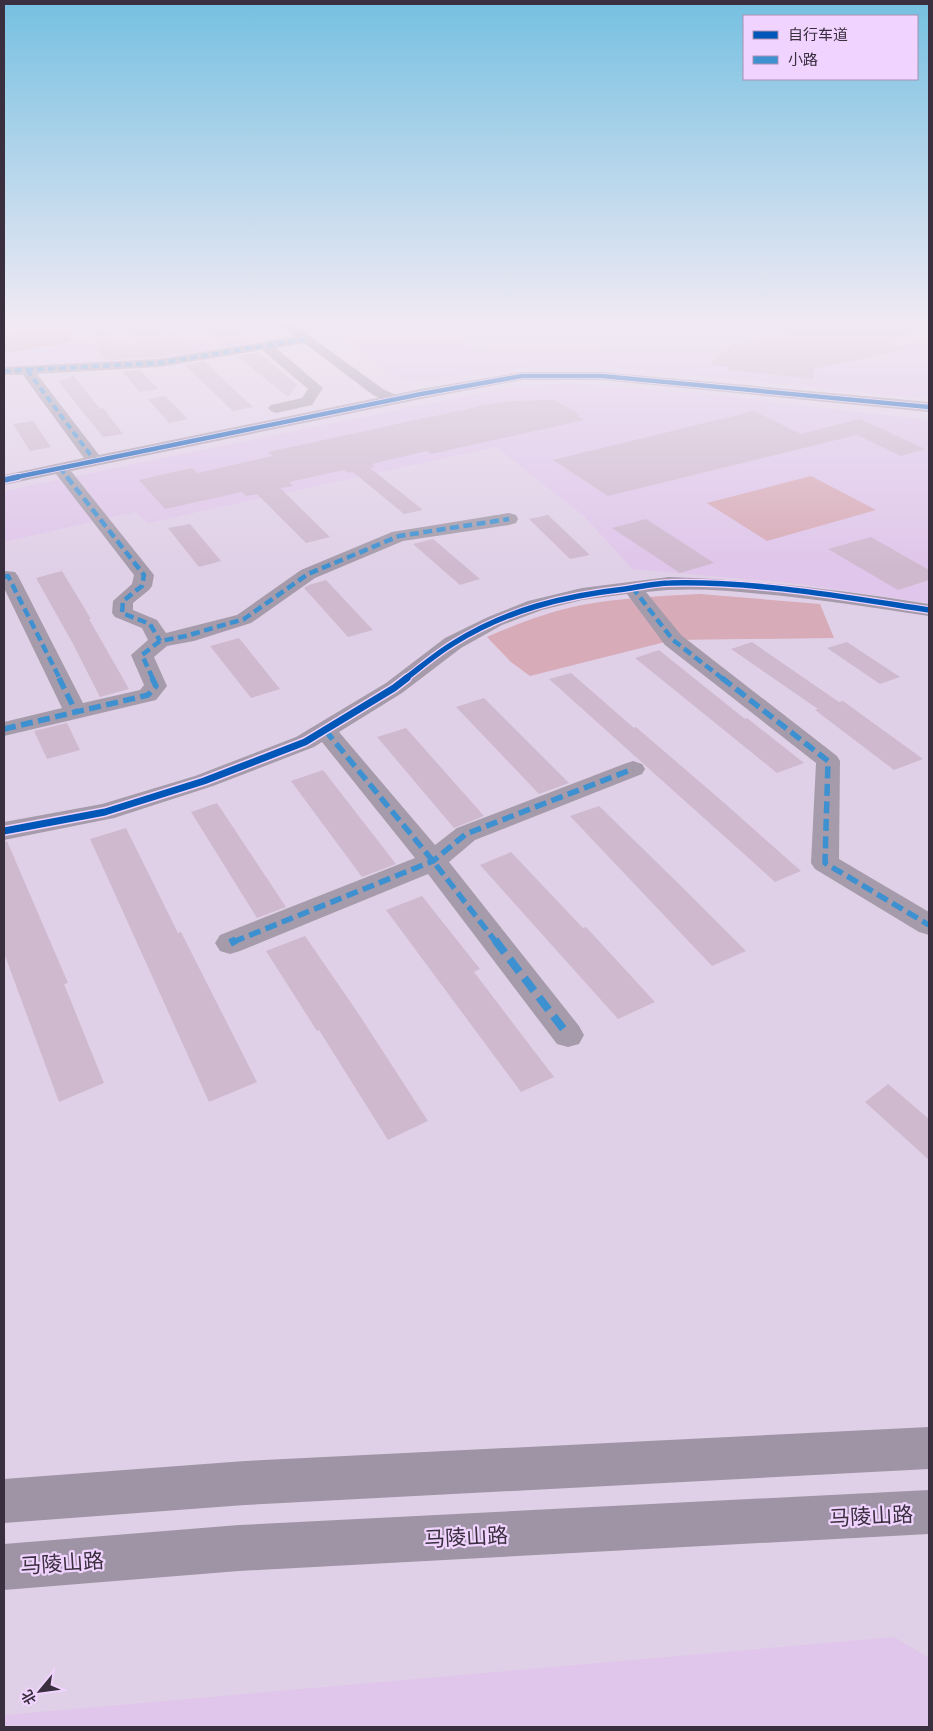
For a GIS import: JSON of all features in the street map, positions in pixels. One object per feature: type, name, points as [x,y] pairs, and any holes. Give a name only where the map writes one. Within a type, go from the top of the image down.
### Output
[{"type":"main road","points":[[4,1501],[245,1483],[929,1448]]},
{"type":"main road","name":"马陵山路","points":[[4,1567],[238,1548],[929,1512]]},
{"type":"street","points":[[53,405],[95,461]]},
{"type":"street","points":[[239,416],[293,405]]},
{"type":"street","points":[[4,480],[365,405]]},
{"type":"street","points":[[906,405],[929,407]]},
{"type":"street","points":[[66,450],[104,442]]},
{"type":"street","points":[[60,468],[144,575],[142,586],[123,601],[122,613],[150,624],[160,641]]},
{"type":"street","points":[[4,729],[148,695],[156,686],[142,655],[160,641],[186,636],[244,619],[308,574],[399,536],[509,519]]},
{"type":"street","points":[[4,577],[8,576],[76,712]]},
{"type":"street","points":[[4,831],[105,812],[204,781],[305,742],[394,688],[453,643],[495,620],[535,605],[582,594],[669,583],[734,585],[809,592],[929,610]]},
{"type":"street","points":[[632,587],[673,640],[828,761],[825,863],[929,925]]},
{"type":"street","points":[[325,730],[433,861],[568,1035]]},
{"type":"street","points":[[230,942],[433,861],[466,834],[633,769]]},
{"type":"shaded area","points":[[423,405],[799,405],[929,420],[929,603],[800,584],[632,569],[585,517],[496,447],[148,523],[135,512],[4,542],[4,491]]},
{"type":"shaded area","points":[[811,476],[876,510],[767,541],[707,503]]},
{"type":"shaded area","points":[[700,594],[820,604],[834,638],[673,640],[530,676],[511,662],[487,637],[534,618],[582,605],[626,599]]},
{"type":"shaded area","points":[[894,1637],[929,1658],[929,1727],[4,1727],[4,1715]]},
{"type":"building","points":[[77,405],[97,405],[100,409],[103,408],[123,434],[103,437]]},
{"type":"building","points":[[153,405],[174,405],[188,419],[169,423]]},
{"type":"building","points":[[227,405],[251,405],[253,407],[233,411]]},
{"type":"building","points":[[485,405],[563,405],[581,415],[577,416],[584,420],[431,454],[427,451],[372,464],[375,467],[370,468],[423,510],[404,514],[353,472],[348,473],[344,470],[289,482],[293,486],[280,488],[330,537],[306,543],[257,494],[246,496],[242,492],[165,509],[139,480],[192,468],[197,473],[273,456],[268,452]]},
{"type":"building","points":[[754,411],[801,434],[860,419],[925,449],[901,456],[857,435],[608,496],[553,460]]},
{"type":"building","points":[[33,421],[51,447],[30,451],[13,424]]},
{"type":"building","points":[[548,515],[590,555],[570,559],[529,519]]},
{"type":"building","points":[[646,519],[714,563],[680,573],[612,528]]},
{"type":"building","points":[[190,524],[221,561],[199,567],[168,528]]},
{"type":"building","points":[[871,537],[929,570],[929,580],[898,590],[828,549]]},
{"type":"building","points":[[433,539],[480,579],[460,585],[413,544]]},
{"type":"building","points":[[62,571],[91,619],[89,619],[129,689],[100,697],[36,578]]},
{"type":"building","points":[[326,580],[373,630],[348,637],[304,588]]},
{"type":"building","points":[[239,638],[280,689],[251,698],[210,646]]},
{"type":"building","points":[[752,642],[839,702],[843,701],[923,759],[894,770],[815,710],[818,709],[731,649]]},
{"type":"building","points":[[847,642],[900,677],[880,684],[827,648]]},
{"type":"building","points":[[659,650],[745,719],[747,718],[804,763],[777,773],[635,658]]},
{"type":"building","points":[[571,673],[722,801],[801,871],[775,882],[549,679]]},
{"type":"building","points":[[484,698],[569,783],[539,794],[456,707]]},
{"type":"building","points":[[67,723],[80,750],[47,759],[34,731]]},
{"type":"building","points":[[406,728],[484,816],[454,828],[377,737]]},
{"type":"building","points":[[323,770],[396,864],[362,877],[291,781]]},
{"type":"building","points":[[217,803],[286,907],[257,918],[191,812]]},
{"type":"building","points":[[599,806],[746,951],[712,966],[570,816]]},
{"type":"building","points":[[126,828],[178,933],[181,932],[257,1082],[209,1102],[90,839]]},
{"type":"building","points":[[7,841],[68,983],[64,984],[104,1083],[59,1102],[4,953],[4,842]]},
{"type":"building","points":[[511,852],[583,928],[586,927],[655,1002],[618,1019],[480,865]]},
{"type":"building","points":[[422,896],[480,969],[474,972],[554,1077],[521,1092],[386,910]]},
{"type":"building","points":[[305,936],[358,1013],[428,1121],[388,1140],[319,1030],[317,1031],[266,951]]},
{"type":"building","points":[[888,1084],[929,1119],[929,1160],[865,1102]]},
{"type":"marked path","points":[[53,405],[95,461]]},
{"type":"marked path","points":[[60,468],[144,575],[142,586],[123,601],[122,613],[150,624],[160,641]]},
{"type":"marked path","points":[[4,729],[148,695],[156,686],[142,655],[160,641],[186,636],[244,619],[308,574],[399,536],[509,519]]},
{"type":"marked path","points":[[4,577],[8,576],[76,712]]},
{"type":"marked path","points":[[632,587],[673,640],[828,761],[825,863],[929,925]]},
{"type":"marked path","points":[[325,730],[433,861],[568,1035]]},
{"type":"marked path","points":[[230,943],[433,861],[466,834],[633,769]]},
{"type":"cycle path","points":[[4,480],[369,405]]},
{"type":"cycle path","points":[[906,405],[929,407]]},
{"type":"cycle path","points":[[4,831],[105,812],[204,781],[305,742],[394,688],[453,643],[495,621],[535,605],[582,594],[669,583],[734,585],[809,592],[929,610]]}]
